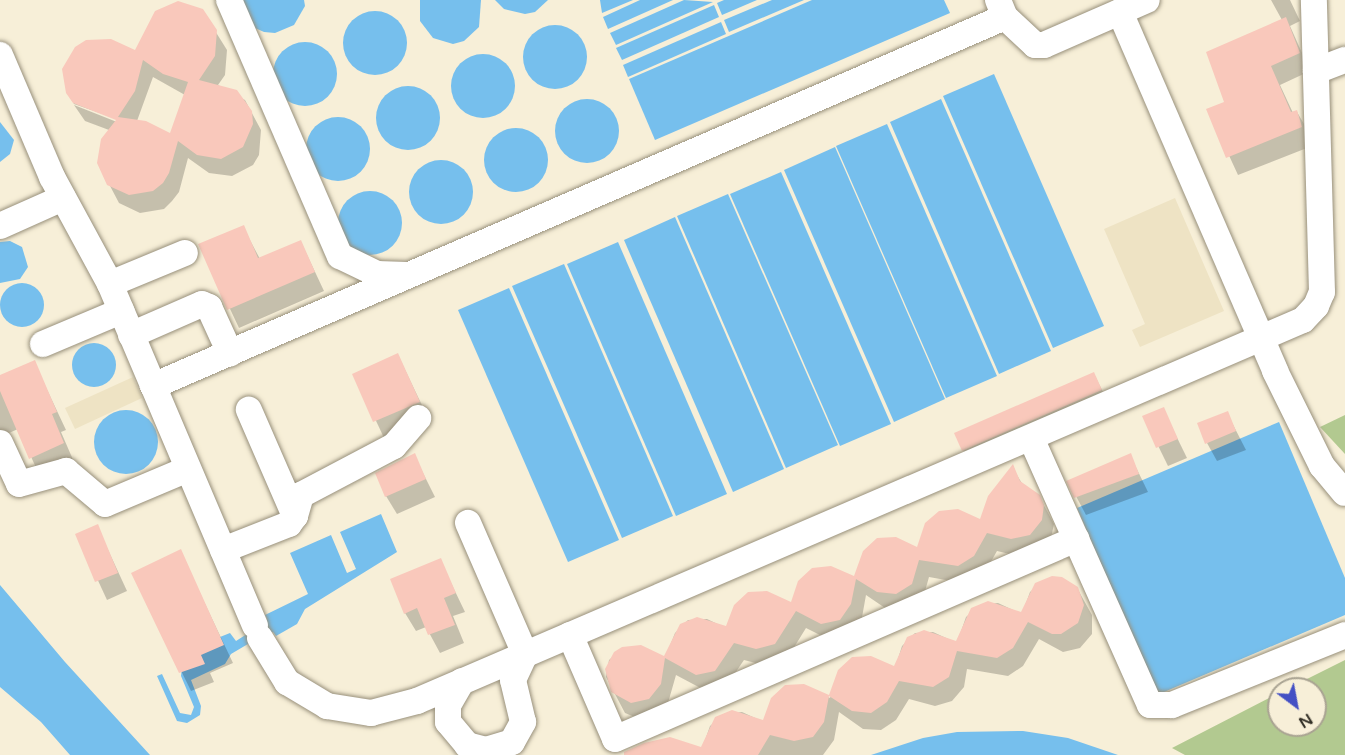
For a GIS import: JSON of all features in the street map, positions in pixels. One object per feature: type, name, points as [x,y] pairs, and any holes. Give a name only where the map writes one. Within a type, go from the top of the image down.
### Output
[{"type":"lane","points":[[229,0],[340,256],[377,274],[410,275]]},
{"type":"lane","points":[[153,386],[410,275],[1001,9],[1026,39],[1044,45],[1148,0]]},
{"type":"lane","points":[[0,55],[63,198],[110,284],[257,631],[288,682],[327,706],[371,713],[417,701],[1303,320],[1316,306],[1322,292],[1314,0]]},
{"type":"lane","points":[[1120,12],[1262,339],[1345,510]]},
{"type":"lane","points":[[1316,71],[1345,60]]},
{"type":"lane","points":[[0,226],[63,198]]},
{"type":"lane","points":[[110,284],[185,253]]},
{"type":"lane","points":[[131,335],[202,304],[209,307],[230,353]]},
{"type":"lane","points":[[43,344],[121,311]]},
{"type":"lane","points":[[249,410],[295,516]]},
{"type":"lane","points":[[223,550],[289,524],[295,516],[301,495],[394,446],[418,417]]},
{"type":"lane","points":[[1031,438],[1150,705],[1172,705],[1345,634]]},
{"type":"lane","points":[[0,443],[19,484],[66,471],[105,504],[188,469]]},
{"type":"lane","points":[[1322,466],[1345,493]]},
{"type":"lane","points":[[462,681],[448,705],[448,723],[467,745],[486,750],[512,742],[524,722],[513,680],[525,654],[468,523]]},
{"type":"lane","points":[[570,635],[615,739],[1076,539]]},
{"type":"shaded area","points":[[1175,198],[1224,311],[1140,347],[1132,330],[1145,324],[1104,229]]},
{"type":"shaded area","points":[[133,377],[142,398],[75,429],[65,408]]},
{"type":"green space","points":[[1345,415],[1345,454],[1320,427]]},
{"type":"green space","points":[[1345,660],[1345,755],[1185,755],[1172,748],[1267,699],[1267,737],[1327,737],[1327,677],[1311,677]]},
{"type":"water","points":[[240,0],[304,0],[305,6],[294,25],[275,33],[264,32],[255,28]]},
{"type":"water","points":[[420,0],[481,0],[479,27],[464,41],[453,44],[433,38],[420,21]]},
{"type":"water","points":[[495,0],[548,0],[535,12],[525,14],[504,9]]},
{"type":"water","points":[[600,0],[633,0],[602,13]]},
{"type":"water","points":[[640,0],[673,0],[608,29],[603,17]]},
{"type":"water","points":[[684,0],[713,2],[616,45],[610,33]]},
{"type":"water","points":[[724,0],[757,0],[722,15],[717,3]]},
{"type":"water","points":[[772,0],[804,0],[729,32],[724,20]]},
{"type":"water","points":[[812,0],[944,0],[950,13],[655,140],[629,79]]},
{"type":"water","points":[[714,5],[719,17],[622,60],[616,48]]},
{"type":"water","points":[[375,11],[387,13],[398,20],[405,31],[407,43],[405,55],[398,66],[387,73],[375,75],[363,73],[352,66],[345,55],[343,43],[345,31],[352,20],[363,13]]},
{"type":"water","points":[[721,22],[726,34],[628,77],[623,65]]},
{"type":"water","points":[[555,25],[567,27],[578,34],[585,45],[587,57],[585,69],[578,80],[567,87],[555,89],[543,87],[532,80],[525,69],[523,57],[525,45],[532,34],[543,27]]},
{"type":"water","points":[[305,42],[323,48],[331,56],[337,74],[331,92],[323,100],[305,106],[287,100],[279,92],[273,74],[279,56],[287,48]]},
{"type":"water","points":[[483,54],[495,56],[506,63],[513,74],[515,86],[513,98],[506,109],[495,116],[483,118],[471,116],[460,109],[453,98],[451,86],[453,74],[460,63],[471,56]]},
{"type":"water","points":[[994,74],[1104,326],[1053,348],[943,96]]},
{"type":"water","points":[[408,86],[420,88],[431,95],[438,106],[440,118],[438,130],[431,141],[420,148],[408,150],[396,148],[385,141],[378,130],[376,118],[378,106],[385,95],[396,88]]},
{"type":"water","points":[[587,99],[599,101],[610,108],[617,119],[619,131],[617,143],[610,154],[599,161],[587,163],[575,161],[564,154],[557,143],[555,131],[557,119],[564,108],[575,101]]},
{"type":"water","points":[[941,99],[1051,351],[999,374],[890,122]]},
{"type":"water","points":[[338,117],[356,122],[361,126],[365,131],[370,149],[365,167],[361,172],[356,176],[338,181],[320,176],[315,172],[311,167],[306,149],[311,131],[315,126],[320,122]]},
{"type":"water","points":[[0,122],[14,140],[10,154],[0,162]]},
{"type":"water","points":[[887,124],[997,376],[946,398],[836,146]]},
{"type":"water","points":[[516,128],[528,130],[539,137],[546,148],[548,160],[546,172],[539,183],[528,190],[516,192],[504,190],[493,183],[486,172],[484,160],[486,148],[493,137],[504,130]]},
{"type":"water","points":[[835,147],[945,399],[894,422],[784,170]]},
{"type":"water","points":[[441,160],[453,162],[464,169],[471,180],[473,192],[471,204],[464,215],[453,222],[441,224],[429,222],[418,215],[411,204],[409,192],[411,180],[418,169],[429,162]]},
{"type":"water","points":[[781,172],[891,424],[840,446],[730,194]]},
{"type":"water","points":[[370,191],[393,200],[402,223],[393,246],[370,255],[347,246],[338,223],[347,200]]},
{"type":"water","points":[[728,194],[838,445],[786,468],[677,216]]},
{"type":"water","points":[[675,217],[784,469],[733,492],[624,240]]},
{"type":"water","points":[[10,241],[22,247],[28,267],[20,279],[0,283],[0,242]]},
{"type":"water","points":[[618,242],[727,494],[676,516],[567,264]]},
{"type":"water","points":[[564,264],[673,516],[622,538],[512,286]]},
{"type":"water","points":[[22,283],[37,290],[44,305],[37,320],[22,327],[7,320],[0,305],[7,290]]},
{"type":"water","points":[[509,288],[619,540],[568,562],[458,310]]},
{"type":"water","points":[[94,343],[109,350],[116,365],[109,380],[94,387],[79,380],[72,365],[79,350]]},
{"type":"water","points":[[126,410],[138,412],[149,419],[156,430],[158,442],[156,454],[149,465],[138,472],[126,474],[114,472],[103,465],[96,454],[94,442],[96,430],[103,419],[114,412]]},
{"type":"water","points":[[1279,422],[1345,578],[1345,615],[1157,695],[1077,508]]},
{"type":"water","points":[[381,514],[397,552],[305,609],[297,624],[276,636],[273,632],[263,635],[231,654],[225,664],[191,680],[201,706],[200,715],[187,723],[177,721],[157,676],[162,674],[180,713],[191,715],[194,707],[181,676],[182,667],[220,637],[230,633],[236,641],[267,619],[265,615],[308,594],[290,553],[331,535],[347,573],[356,569],[340,532]]},
{"type":"water","points":[[0,585],[65,662],[150,755],[70,755],[41,722],[0,687]]},
{"type":"water","points":[[1023,731],[1068,738],[1118,755],[871,755],[923,738],[957,732]]},
{"type":"building","points":[[178,1],[203,9],[217,30],[215,56],[199,80],[237,90],[252,111],[253,124],[243,147],[221,159],[197,155],[178,141],[169,173],[163,183],[153,191],[129,195],[107,185],[97,163],[101,139],[116,120],[73,103],[66,93],[62,69],[75,47],[86,40],[111,39],[135,50],[155,11]],"holes":[[[143,60],[163,74],[188,82],[170,133],[146,121],[118,117],[135,91]]]},
{"type":"building","points":[[1286,17],[1300,53],[1271,66],[1291,112],[1297,110],[1302,127],[1226,158],[1206,109],[1224,102],[1206,52]]},
{"type":"building","points":[[244,225],[258,258],[301,240],[315,272],[227,310],[198,244]]},
{"type":"building","points":[[398,353],[420,402],[373,422],[352,374]]},
{"type":"building","points":[[35,360],[57,412],[52,414],[64,443],[29,459],[0,391],[0,375]]},
{"type":"building","points":[[1094,372],[1102,390],[962,451],[954,433]]},
{"type":"building","points":[[1164,407],[1178,439],[1156,448],[1142,416]]},
{"type":"building","points":[[1228,411],[1236,431],[1205,444],[1197,423]]},
{"type":"building","points":[[415,453],[426,479],[385,497],[375,473]]},
{"type":"building","points":[[1131,453],[1139,474],[1074,498],[1066,481]]},
{"type":"building","points":[[1013,464],[1020,481],[1040,495],[1044,505],[1042,520],[1030,535],[1011,539],[987,533],[974,556],[958,566],[919,560],[912,584],[896,594],[877,592],[856,579],[851,604],[840,620],[821,624],[796,611],[775,644],[756,649],[734,643],[715,671],[696,675],[665,658],[661,684],[649,699],[631,703],[611,692],[605,669],[614,652],[622,647],[641,645],[664,656],[680,624],[697,617],[726,626],[734,605],[748,592],[767,591],[791,602],[798,581],[812,568],[831,566],[854,576],[863,551],[877,538],[896,537],[917,547],[925,523],[939,511],[958,509],[980,519],[988,496]]},
{"type":"building","points":[[98,524],[118,573],[95,582],[75,534]]},
{"type":"building","points":[[181,549],[224,645],[201,655],[205,664],[179,673],[131,573]]},
{"type":"building","points":[[441,558],[456,593],[444,598],[455,625],[428,635],[417,608],[404,614],[390,579]]},
{"type":"building","points":[[1052,576],[1062,577],[1078,587],[1084,605],[1078,623],[1061,634],[1052,634],[1028,622],[1013,648],[997,658],[957,651],[949,677],[933,687],[899,681],[887,702],[871,713],[852,711],[829,696],[824,722],[813,737],[794,741],[770,735],[758,755],[624,755],[624,752],[644,743],[670,737],[701,747],[715,717],[732,710],[763,720],[771,698],[785,685],[804,684],[829,695],[838,670],[852,657],[871,656],[894,666],[907,637],[924,630],[956,641],[971,608],[988,601],[1021,612],[1035,583]]}]
